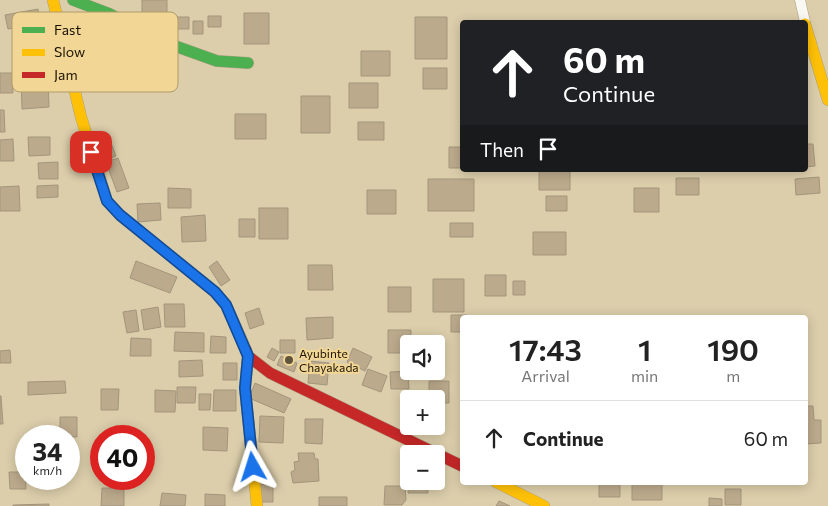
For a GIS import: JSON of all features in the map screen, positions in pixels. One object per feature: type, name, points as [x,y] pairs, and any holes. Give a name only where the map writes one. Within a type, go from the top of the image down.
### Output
[{"type":"main road","points":[[73,0],[105,12]]},
{"type":"main road","points":[[808,33],[828,100]]},
{"type":"main road","points":[[178,47],[217,60],[248,63]]},
{"type":"main road","points":[[75,92],[107,201],[120,215],[215,292],[226,305],[248,356],[245,388],[257,506]]},
{"type":"main road","points":[[248,356],[270,373],[460,465]]},
{"type":"main road","points":[[502,485],[544,506]]},
{"type":"street","points":[[800,0],[804,20]]},
{"type":"building","points":[[142,0],[167,0],[167,12],[142,12]]},
{"type":"building","points":[[38,9],[38,12],[22,12]]},
{"type":"building","points":[[244,13],[269,13],[269,44],[244,44]]},
{"type":"building","points":[[12,14],[12,28],[8,29],[5,15]]},
{"type":"building","points":[[208,16],[221,16],[221,27],[208,27]]},
{"type":"building","points":[[178,17],[189,17],[189,29],[178,29]]},
{"type":"building","points":[[415,17],[447,17],[447,59],[415,59]]},
{"type":"building","points":[[193,21],[203,21],[203,34],[193,34]]},
{"type":"building","points":[[361,51],[390,51],[390,76],[361,76]]},
{"type":"building","points":[[423,68],[447,68],[447,89],[423,89]]},
{"type":"building","points":[[0,73],[12,73],[13,93],[0,93]]},
{"type":"building","points":[[349,83],[378,83],[378,108],[349,108]]},
{"type":"building","points":[[21,92],[48,92],[49,107],[22,109]]},
{"type":"building","points":[[301,96],[330,96],[330,133],[301,133]]},
{"type":"building","points":[[0,110],[4,110],[5,132],[0,132]]},
{"type":"building","points":[[235,114],[266,114],[266,139],[235,139]]},
{"type":"building","points":[[358,122],[384,122],[384,140],[358,140]]},
{"type":"building","points":[[108,135],[116,156],[106,160],[98,139]]},
{"type":"building","points":[[28,137],[50,137],[50,155],[29,156]]},
{"type":"building","points":[[13,139],[14,161],[0,161],[0,140]]},
{"type":"building","points":[[808,144],[813,144],[815,166],[808,167]]},
{"type":"building","points":[[449,147],[460,147],[460,168],[449,168]]},
{"type":"building","points":[[118,158],[129,188],[117,192],[106,162]]},
{"type":"building","points":[[58,162],[58,179],[39,179],[38,163]]},
{"type":"building","points":[[539,172],[570,172],[570,190],[539,190]]},
{"type":"building","points":[[819,177],[820,193],[796,195],[795,179]]},
{"type":"building","points":[[676,178],[699,178],[699,195],[676,195]]},
{"type":"building","points":[[428,179],[474,179],[474,211],[428,211]]},
{"type":"building","points":[[58,185],[58,197],[37,198],[37,186]]},
{"type":"building","points":[[19,186],[20,211],[0,211],[0,187]]},
{"type":"building","points":[[168,188],[191,189],[191,208],[168,208]]},
{"type":"building","points":[[634,188],[659,188],[659,212],[634,212]]},
{"type":"building","points":[[367,190],[396,190],[396,214],[367,214]]},
{"type":"building","points":[[546,196],[567,196],[567,211],[546,211]]},
{"type":"building","points":[[160,203],[161,220],[138,222],[137,204]]},
{"type":"building","points":[[259,208],[288,208],[288,239],[259,239]]},
{"type":"building","points":[[205,215],[206,241],[182,242],[181,217]]},
{"type":"building","points":[[239,219],[255,219],[255,237],[239,237]]},
{"type":"building","points":[[450,223],[473,223],[473,237],[450,237]]},
{"type":"building","points":[[533,232],[566,232],[566,255],[533,255]]},
{"type":"building","points":[[136,261],[177,277],[170,293],[130,278]]},
{"type":"building","points":[[217,261],[230,280],[221,286],[209,267]]},
{"type":"building","points":[[308,265],[332,265],[333,290],[308,290]]},
{"type":"building","points":[[485,275],[506,275],[506,296],[485,296]]},
{"type":"building","points":[[433,279],[464,279],[464,312],[433,312]]},
{"type":"building","points":[[513,281],[525,281],[525,295],[513,295]]},
{"type":"building","points":[[388,287],[411,287],[411,312],[388,312]]},
{"type":"building","points":[[164,304],[184,304],[185,327],[165,327]]},
{"type":"building","points":[[158,307],[161,327],[144,330],[141,310]]},
{"type":"building","points":[[259,308],[264,324],[250,329],[245,313]]},
{"type":"building","points":[[136,310],[139,331],[127,333],[123,312]]},
{"type":"building","points":[[451,315],[460,315],[460,332],[451,332]]},
{"type":"building","points":[[333,317],[333,338],[307,340],[306,318]]},
{"type":"building","points":[[388,330],[411,330],[411,335],[400,335],[400,353],[388,353]]},
{"type":"building","points":[[175,332],[204,333],[204,352],[174,351]]},
{"type":"building","points":[[211,336],[226,337],[226,353],[210,353]]},
{"type":"building","points":[[131,338],[151,339],[151,356],[130,356]]},
{"type":"building","points":[[280,340],[295,340],[295,353],[280,353]]},
{"type":"building","points":[[272,348],[279,352],[274,361],[267,357]]},
{"type":"building","points":[[353,348],[372,357],[365,371],[347,362]]},
{"type":"building","points":[[10,350],[11,363],[0,363],[0,351]]},
{"type":"building","points":[[281,356],[297,363],[294,372],[277,365]]},
{"type":"building","points":[[202,360],[203,376],[179,377],[179,361]]},
{"type":"building","points":[[310,361],[329,363],[327,385],[308,383]]},
{"type":"building","points":[[223,363],[237,363],[237,380],[223,380]]},
{"type":"building","points":[[368,369],[387,376],[381,392],[362,385]]},
{"type":"building","points":[[400,371],[400,380],[408,380],[409,389],[391,389],[390,372]]},
{"type":"building","points":[[65,381],[66,393],[28,395],[28,382]]},
{"type":"building","points":[[429,381],[449,381],[449,403],[445,403],[445,390],[429,390]]},
{"type":"building","points":[[255,383],[291,399],[284,413],[249,398]]},
{"type":"building","points":[[177,387],[196,387],[195,403],[177,403]]},
{"type":"building","points":[[101,389],[119,389],[118,410],[101,410]]},
{"type":"building","points":[[155,390],[176,391],[175,412],[155,412]]},
{"type":"building","points":[[214,390],[236,390],[236,411],[213,411]]},
{"type":"building","points":[[199,394],[211,394],[210,410],[199,410]]},
{"type":"building","points":[[1,396],[3,424],[0,424]]},
{"type":"building","points":[[808,406],[813,406],[814,420],[821,420],[821,443],[808,444]]},
{"type":"building","points":[[260,416],[284,417],[283,443],[259,442]]},
{"type":"building","points":[[60,417],[77,417],[77,425],[60,425]]},
{"type":"building","points":[[305,419],[323,419],[322,444],[305,443]]},
{"type":"building","points":[[203,427],[228,428],[227,451],[203,450]]},
{"type":"building","points":[[298,453],[314,453],[315,459],[318,459],[319,481],[293,483],[291,472],[295,470],[294,462],[299,461]]},
{"type":"building","points":[[9,472],[15,472],[15,489],[10,489]]},
{"type":"building","points":[[260,484],[273,485],[273,502],[259,502]]},
{"type":"building","points":[[599,485],[620,485],[620,497],[599,497]]},
{"type":"building","points":[[632,485],[662,485],[662,500],[632,500]]},
{"type":"building","points":[[385,486],[400,486],[400,490],[405,490],[406,500],[402,505],[384,505]]},
{"type":"building","points":[[725,489],[741,489],[741,505],[725,505]]},
{"type":"building","points":[[102,490],[124,490],[124,506],[101,506]]},
{"type":"building","points":[[408,490],[428,490],[428,493],[408,493]]},
{"type":"building","points":[[162,493],[186,495],[185,506],[160,506]]},
{"type":"building","points":[[205,494],[225,495],[225,506],[205,506]]},
{"type":"building","points":[[319,497],[347,497],[347,506],[319,506]]},
{"type":"building","points":[[709,498],[722,499],[722,506],[709,506]]},
{"type":"building","points":[[499,501],[510,506],[496,506]]},
{"type":"building","points":[[49,504],[49,506],[13,506],[13,505]]},
{"type":"traffic: fast","points":[[73,0],[105,12]]},
{"type":"traffic: fast","points":[[178,47],[217,61],[248,63]]},
{"type":"traffic: slow","points":[[53,0],[56,12]]},
{"type":"traffic: slow","points":[[808,34],[828,100]]},
{"type":"traffic: slow","points":[[75,92],[107,201],[120,215],[215,292],[226,305],[246,350]]},
{"type":"traffic: slow","points":[[248,356],[245,388],[257,506]]},
{"type":"traffic: slow","points":[[502,485],[544,506]]},
{"type":"traffic: jam","points":[[246,350],[248,356],[270,373],[460,465]]},
{"type":"place","name":"Ayubinte Chayakada","points":[[289,360]]},
{"type":"route","points":[[91,152],[107,201],[120,215],[215,292],[226,305],[248,356],[245,388],[253,467]]}]
